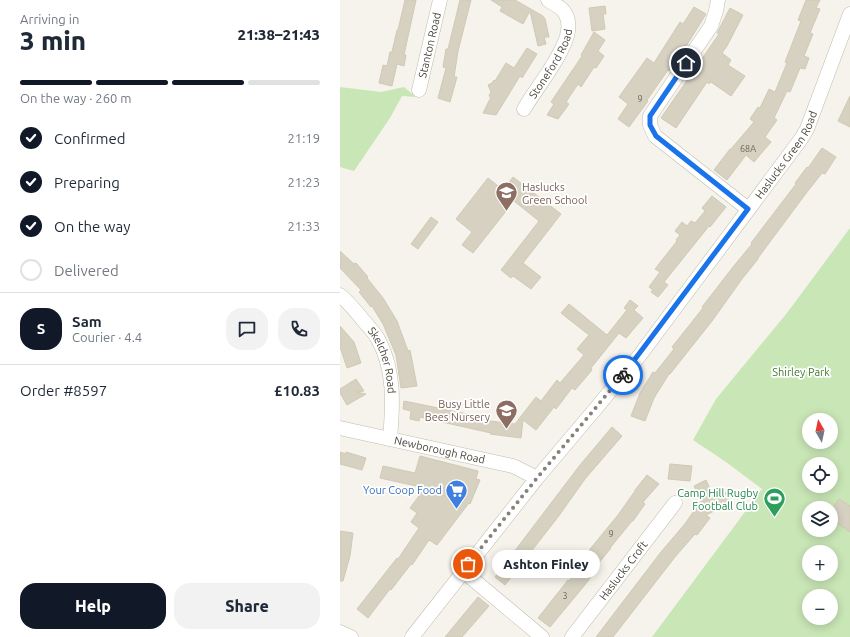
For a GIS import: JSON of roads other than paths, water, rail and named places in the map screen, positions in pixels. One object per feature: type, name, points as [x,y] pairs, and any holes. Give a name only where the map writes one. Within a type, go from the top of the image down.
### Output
[{"type":"street","name":"Stanton Road","points":[[419,90],[440,0]]},
{"type":"street","name":"Stoneford Road","points":[[524,109],[554,62],[564,44],[568,31],[568,24],[564,12],[548,0]]},
{"type":"street","points":[[718,0],[711,26],[650,116],[650,125],[656,136],[748,209]]},
{"type":"street","name":"Haslucks Green Road","points":[[412,637],[537,478],[640,355],[807,129],[850,14]]},
{"type":"street","name":"Skelcher Road","points":[[340,295],[349,303],[378,339],[385,356],[391,380],[392,406],[390,439]]},
{"type":"street","name":"Newborough Road","points":[[340,428],[513,466],[537,478]]},
{"type":"street","name":"Haslucks Croft","points":[[572,637],[675,503]]},
{"type":"street","points":[[463,571],[542,637]]},
{"type":"street","points":[[340,632],[351,637]]},
{"type":"place","name":"Haslucks Green School","points":[[506,212]]},
{"type":"place","name":"Busy Little Bees Nursery","points":[[506,430]]},
{"type":"place","name":"Your Coop Food","points":[[457,510]]},
{"type":"place","name":"Camp Hill Rugby Football Club","points":[[774,518]]},
{"type":"place","name":"Ashton Finley","points":[[468,564]]},
{"type":"park label","name":"Shirley Park","points":[[801,372]]}]
